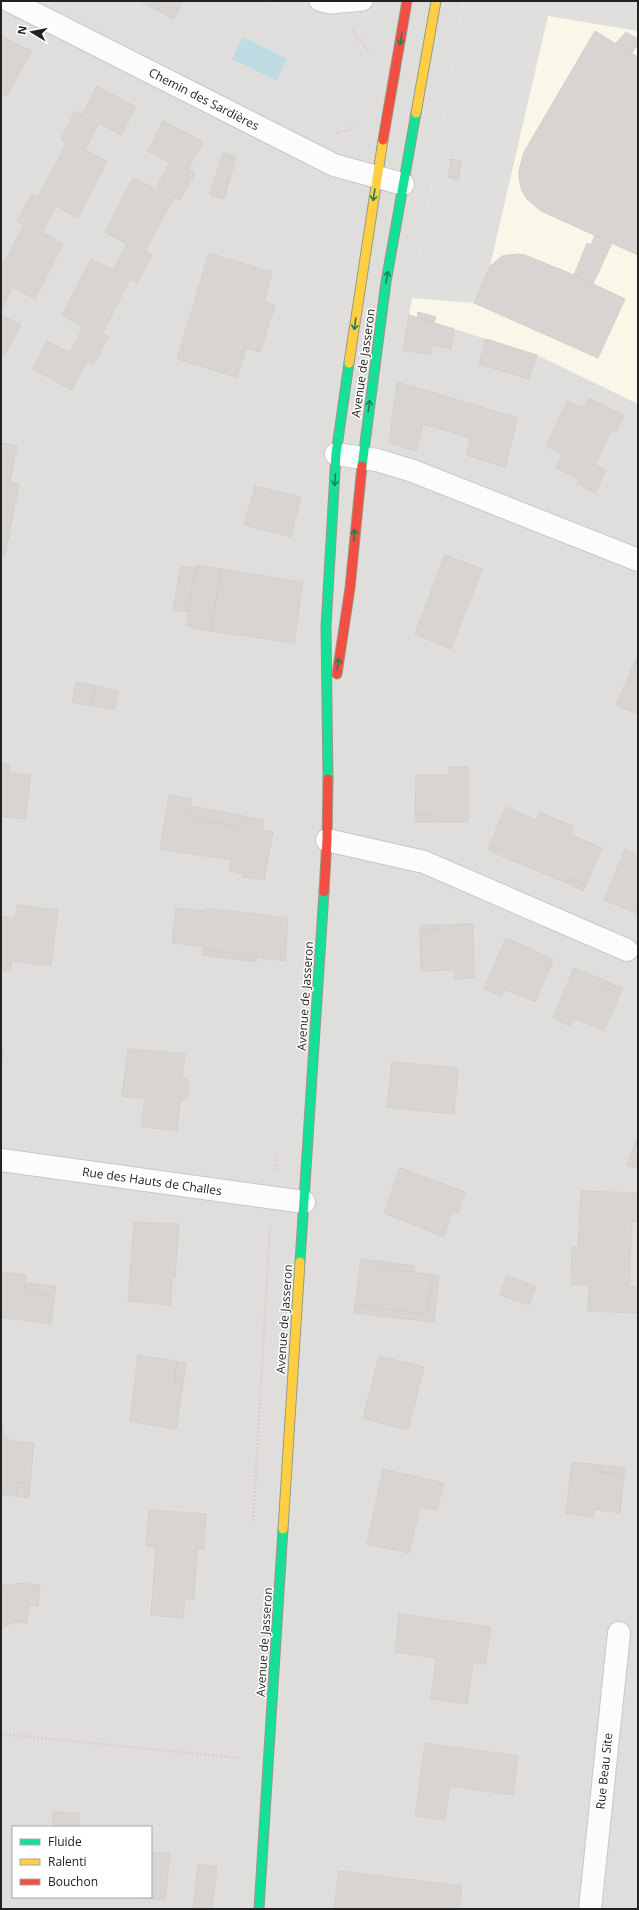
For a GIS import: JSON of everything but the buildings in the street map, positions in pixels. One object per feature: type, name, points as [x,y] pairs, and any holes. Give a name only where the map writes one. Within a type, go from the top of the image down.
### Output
[{"type":"main road","name":"Avenue de Jasseron","points":[[259,1909],[327,840],[328,730],[326,627],[336,454],[377,178],[407,1]]},
{"type":"main road","name":"Avenue de Jasseron","points":[[328,730],[350,588],[363,458],[386,282],[436,1]]},
{"type":"street","name":"Chemin des Sardières","points":[[10,1],[334,165],[403,184]]},
{"type":"street","points":[[336,454],[363,458],[413,471],[638,560]]},
{"type":"street","points":[[327,840],[424,862],[627,950]]},
{"type":"street","name":"Rue des Hauts de Challes","points":[[1,1160],[304,1202]]},
{"type":"street","name":"Rue Beau Site","points":[[590,1909],[618,1633]]},
{"type":"lane","points":[[319,1],[330,4],[363,1]]},
{"type":"path","points":[[1,1734],[268,1762]]},
{"type":"shaded area","points":[[1,1],[638,1],[638,1909],[1,1909]]},
{"type":"shaded area","points":[[260,1],[378,1],[376,12],[366,18],[326,28]]},
{"type":"shaded area","points":[[463,1],[638,1],[638,404],[537,355],[409,315]]},
{"type":"shaded area","points":[[463,1],[638,1],[638,31],[548,16],[490,266],[474,303],[412,298]]},
{"type":"water","points":[[243,37],[287,59],[277,81],[232,59]]},
{"type":"traffic: fast","points":[[362,466],[386,282],[416,113]]},
{"type":"traffic: fast","points":[[328,779],[326,627],[336,454],[349,363]]},
{"type":"traffic: fast","points":[[300,1262],[324,892]]},
{"type":"traffic: fast","points":[[259,1909],[283,1529]]},
{"type":"traffic: slow","points":[[416,113],[436,1]]},
{"type":"traffic: slow","points":[[349,363],[383,140]]},
{"type":"traffic: slow","points":[[283,1529],[300,1262]]},
{"type":"traffic: jam","points":[[383,140],[407,1]]},
{"type":"traffic: jam","points":[[337,674],[350,588],[362,466]]},
{"type":"traffic: jam","points":[[324,892],[328,779]]}]
